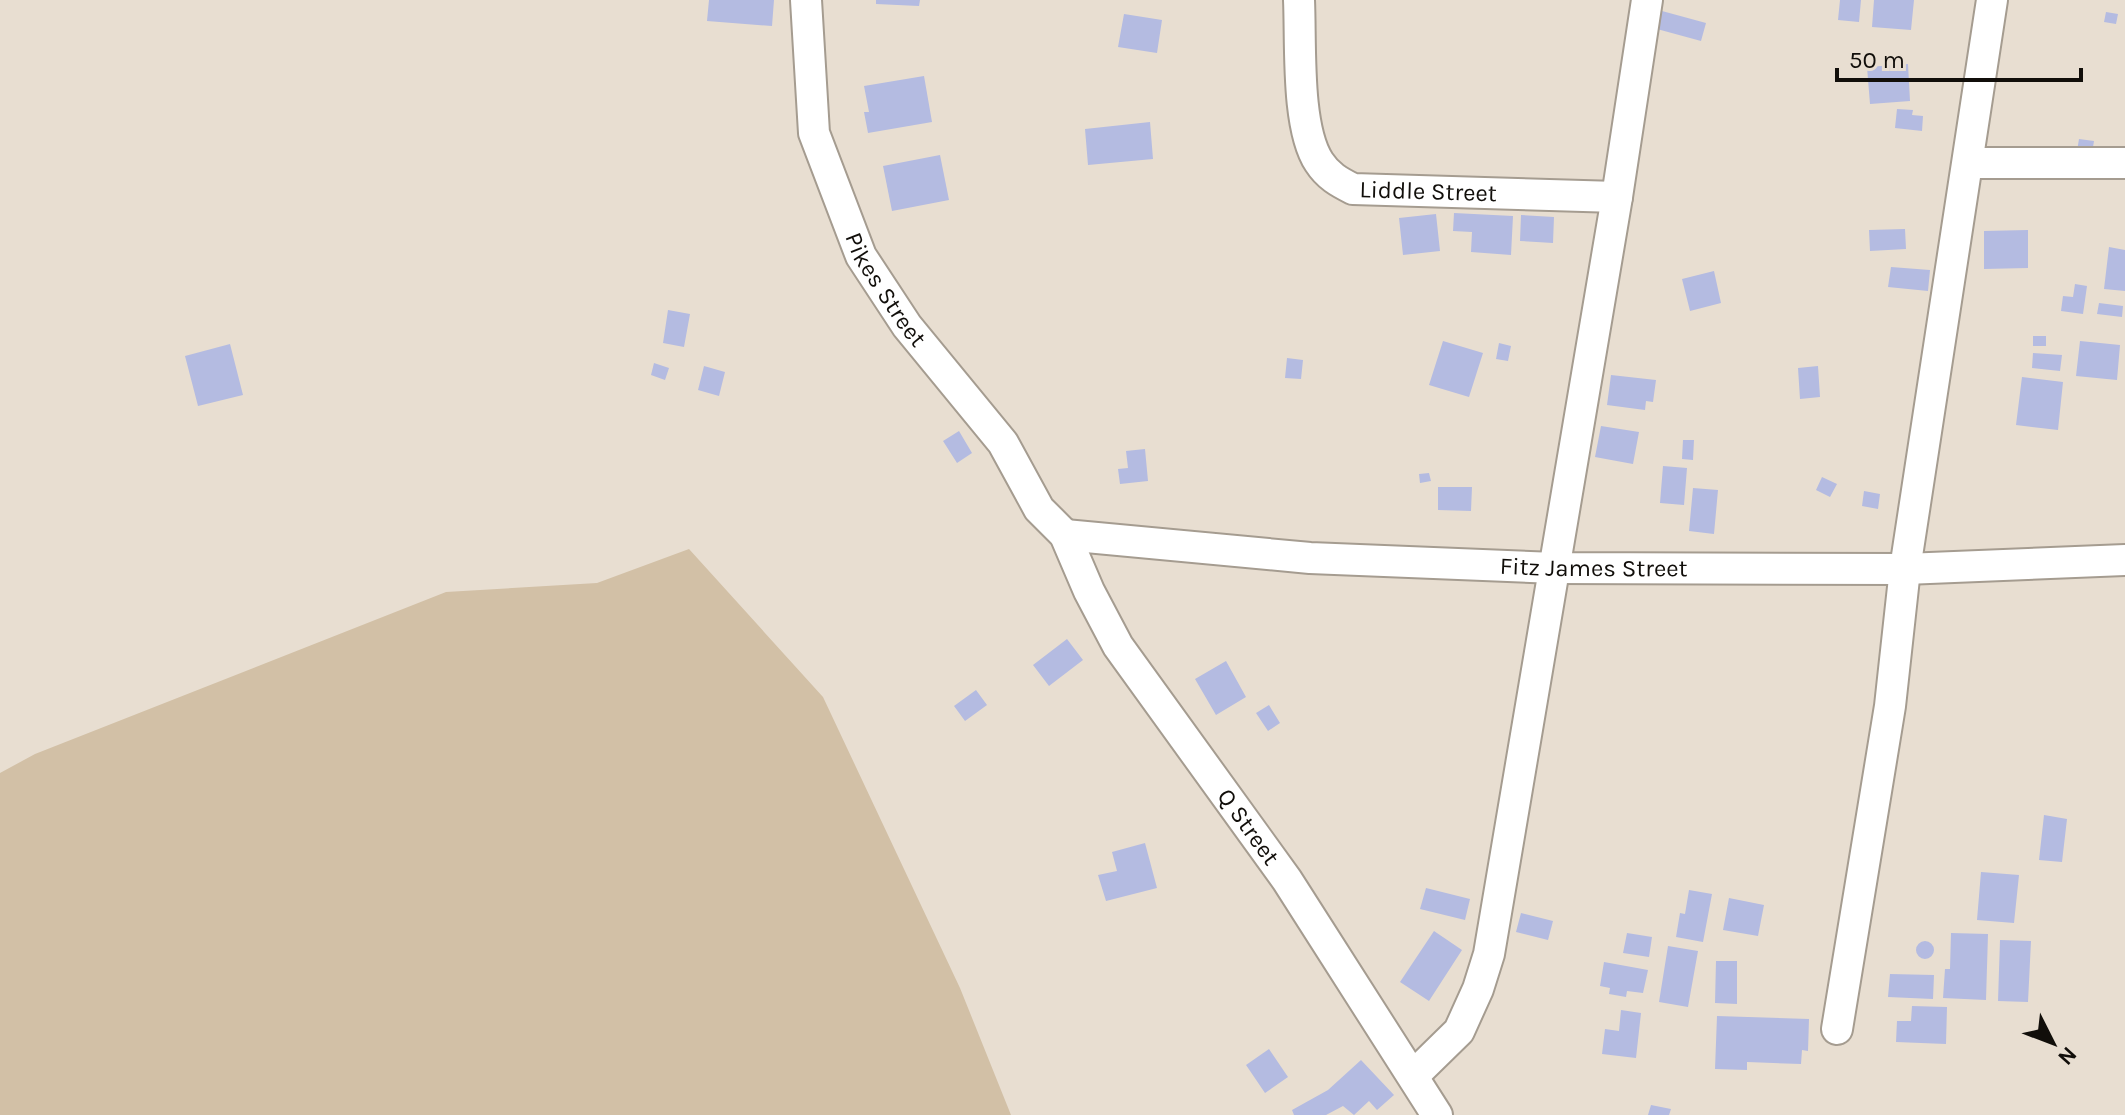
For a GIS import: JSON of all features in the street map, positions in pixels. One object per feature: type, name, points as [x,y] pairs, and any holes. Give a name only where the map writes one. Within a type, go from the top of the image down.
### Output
[{"type":"street","name":"Pikes Street","points":[[806,0],[814,133],[861,256],[907,326],[1003,443],[1039,509],[1065,535]]},
{"type":"street","name":"Liddle Street","points":[[1299,0],[1304,118],[1317,160],[1333,179],[1353,189],[1617,197]]},
{"type":"street","points":[[1413,1076],[1459,1031],[1478,989],[1489,954],[1617,197],[1647,0]]},
{"type":"street","points":[[1837,1029],[1890,706],[1905,569],[1992,0]]},
{"type":"street","points":[[1968,163],[2125,163]]},
{"type":"street","name":"Fitz James Street","points":[[1065,535],[1310,558],[1555,568],[1905,569],[2125,560]]},
{"type":"street","name":"Q Street","points":[[1065,535],[1089,591],[1118,646],[1287,880],[1437,1115]]},
{"type":"shaded area","points":[[689,549],[823,697],[960,988],[1011,1115],[0,1115],[0,773],[35,754],[446,592],[597,583]]},
{"type":"building","points":[[709,0],[774,0],[772,26],[707,21]]},
{"type":"building","points":[[876,0],[920,0],[919,6],[876,4]]},
{"type":"building","points":[[1840,0],[1861,0],[1859,22],[1838,20]]},
{"type":"building","points":[[1874,0],[1914,0],[1911,30],[1872,27]]},
{"type":"building","points":[[1662,11],[1706,23],[1701,41],[1657,29]]},
{"type":"building","points":[[2106,12],[2118,14],[2116,24],[2104,22]]},
{"type":"building","points":[[1124,14],[1162,20],[1157,53],[1118,47]]},
{"type":"building","points":[[1908,64],[1910,101],[1870,104],[1867,67]]},
{"type":"building","points":[[924,76],[932,122],[868,133],[864,112],[869,112],[864,86]]},
{"type":"building","points":[[1897,109],[1913,110],[1912,115],[1923,116],[1922,131],[1895,128]]},
{"type":"building","points":[[1150,122],[1153,159],[1088,165],[1085,129]]},
{"type":"building","points":[[2079,139],[2094,141],[2092,153],[2077,151]]},
{"type":"building","points":[[940,155],[949,200],[892,211],[883,166]]},
{"type":"building","points":[[1454,213],[1513,216],[1511,255],[1471,252],[1472,232],[1453,231]]},
{"type":"building","points":[[1436,214],[1440,251],[1403,255],[1399,218]]},
{"type":"building","points":[[1521,215],[1554,217],[1553,243],[1520,241]]},
{"type":"building","points":[[1905,229],[1906,249],[1870,251],[1869,230]]},
{"type":"building","points":[[2028,230],[2028,268],[1984,269],[1984,231]]},
{"type":"building","points":[[2109,247],[2125,250],[2125,291],[2104,289]]},
{"type":"building","points":[[1891,267],[1930,270],[1928,291],[1888,287]]},
{"type":"building","points":[[1714,271],[1721,303],[1690,311],[1682,279]]},
{"type":"building","points":[[2075,284],[2087,286],[2083,314],[2061,311],[2063,296],[2073,297]]},
{"type":"building","points":[[2099,303],[2123,306],[2122,317],[2097,314]]},
{"type":"building","points":[[668,310],[690,314],[684,347],[663,343]]},
{"type":"building","points":[[2033,336],[2046,336],[2046,346],[2033,346]]},
{"type":"building","points":[[1443,341],[1483,353],[1469,397],[1429,385]]},
{"type":"building","points":[[2080,341],[2120,345],[2117,380],[2076,376]]},
{"type":"building","points":[[1499,343],[1511,346],[1508,361],[1496,359]]},
{"type":"building","points":[[230,344],[243,395],[198,406],[185,356]]},
{"type":"building","points":[[2033,353],[2062,355],[2060,371],[2032,368]]},
{"type":"building","points":[[1287,358],[1303,360],[1301,379],[1285,378]]},
{"type":"building","points":[[654,363],[669,368],[665,380],[651,375]]},
{"type":"building","points":[[704,366],[725,372],[719,396],[698,390]]},
{"type":"building","points":[[1818,366],[1820,397],[1800,399],[1798,368]]},
{"type":"building","points":[[1611,375],[1656,380],[1653,402],[1646,401],[1645,410],[1607,405]]},
{"type":"building","points":[[2022,377],[2063,382],[2058,430],[2016,425]]},
{"type":"building","points":[[1601,426],[1639,432],[1633,464],[1595,457]]},
{"type":"building","points":[[959,431],[972,453],[957,463],[943,441]]},
{"type":"building","points":[[1683,440],[1694,440],[1693,460],[1682,459]]},
{"type":"building","points":[[1145,449],[1148,481],[1120,484],[1118,469],[1128,468],[1126,451]]},
{"type":"building","points":[[1663,466],[1687,468],[1684,505],[1660,503]]},
{"type":"building","points":[[1429,473],[1431,481],[1420,483],[1419,474]]},
{"type":"building","points":[[1822,477],[1837,484],[1830,497],[1816,490]]},
{"type":"building","points":[[1438,487],[1472,487],[1471,511],[1438,510]]},
{"type":"building","points":[[1693,488],[1718,490],[1714,534],[1689,531]]},
{"type":"building","points":[[1864,491],[1880,494],[1878,509],[1862,506]]},
{"type":"building","points":[[1067,639],[1083,660],[1049,686],[1033,665]]},
{"type":"building","points":[[1226,661],[1246,697],[1216,715],[1195,679]]},
{"type":"building","points":[[976,690],[987,705],[965,721],[954,706]]},
{"type":"building","points":[[1269,705],[1280,723],[1268,731],[1256,713]]},
{"type":"building","points":[[2044,815],[2067,819],[2062,862],[2039,860]]},
{"type":"building","points":[[1145,843],[1157,888],[1106,901],[1098,875],[1117,871],[1112,852]]},
{"type":"building","points":[[1981,872],[2019,875],[2014,923],[1977,920]]},
{"type":"building","points":[[1426,888],[1470,899],[1465,920],[1420,909]]},
{"type":"building","points":[[1689,890],[1712,894],[1703,942],[1676,937],[1680,913],[1685,914]]},
{"type":"building","points":[[1729,898],[1764,905],[1758,936],[1723,930]]},
{"type":"building","points":[[1521,913],[1553,921],[1548,940],[1516,932]]},
{"type":"building","points":[[1434,931],[1462,950],[1429,1001],[1400,982]]},
{"type":"building","points":[[1627,933],[1652,937],[1649,957],[1623,953]]},
{"type":"building","points":[[1951,933],[1988,934],[1986,1000],[1943,998],[1945,969],[1950,969]]},
{"type":"building","points":[[2000,940],[2031,941],[2028,1002],[1998,1001]]},
{"type":"building","points":[[1925,941],[1934,950],[1925,959],[1916,950]]},
{"type":"building","points":[[1668,946],[1698,951],[1688,1007],[1659,1002]]},
{"type":"building","points":[[1716,961],[1737,961],[1737,1004],[1715,1003]]},
{"type":"building","points":[[1604,962],[1648,970],[1643,993],[1627,991],[1626,997],[1609,994],[1610,988],[1600,986]]},
{"type":"building","points":[[1890,974],[1934,975],[1933,999],[1888,997]]},
{"type":"building","points":[[1912,1006],[1947,1007],[1946,1044],[1896,1042],[1897,1021],[1911,1021]]},
{"type":"building","points":[[1621,1010],[1641,1013],[1636,1058],[1602,1054],[1605,1029],[1619,1031]]},
{"type":"building","points":[[1717,1016],[1809,1019],[1808,1051],[1802,1050],[1801,1064],[1747,1062],[1747,1070],[1715,1069]]},
{"type":"building","points":[[1269,1049],[1288,1077],[1265,1093],[1246,1065]]},
{"type":"building","points":[[1361,1060],[1394,1095],[1377,1110],[1369,1101],[1354,1115],[1343,1106],[1326,1115],[1294,1115],[1292,1110],[1328,1090]]},
{"type":"building","points":[[1651,1105],[1671,1109],[1669,1115],[1648,1115]]}]
